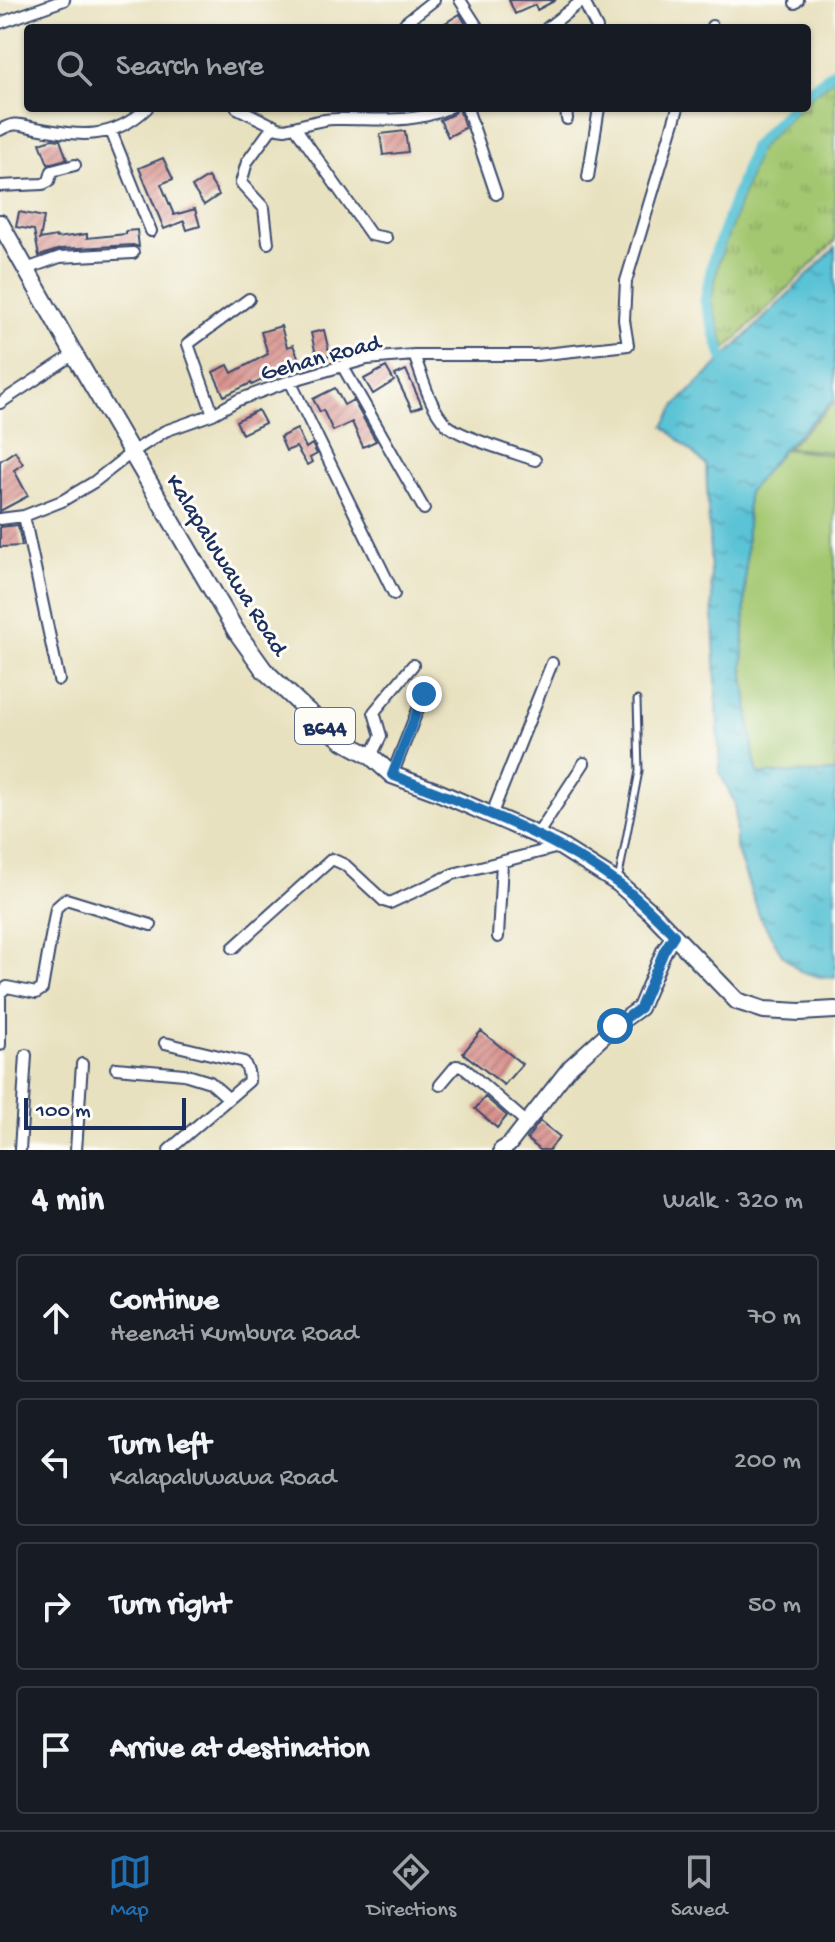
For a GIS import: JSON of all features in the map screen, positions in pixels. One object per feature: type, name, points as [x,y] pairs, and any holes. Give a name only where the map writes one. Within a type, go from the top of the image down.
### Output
[{"type":"main road","name":"Kalapaluwawa Road","points":[[0,223],[215,598],[264,670],[303,707],[343,741],[371,756],[392,775],[537,835],[618,883],[639,900],[737,1001],[764,1010],[835,1010]]},
{"type":"street","points":[[0,23],[64,0]]},
{"type":"street","points":[[404,24],[434,0]]},
{"type":"street","points":[[460,0],[475,24]]},
{"type":"street","points":[[552,24],[583,0],[595,24]]},
{"type":"street","points":[[0,130],[11,123],[67,133],[100,134],[137,118],[143,112]]},
{"type":"street","points":[[246,112],[285,129],[331,119],[431,115],[438,112]]},
{"type":"street","points":[[468,112],[496,194]]},
{"type":"street","points":[[588,177],[598,112]]},
{"type":"street","name":"Gehan Road","points":[[0,519],[24,516],[62,501],[165,431],[290,381],[367,359],[414,355],[536,355],[628,345],[624,320],[626,281],[677,112]]},
{"type":"street","points":[[268,243],[264,208],[241,183],[247,162],[274,125]]},
{"type":"street","points":[[295,127],[371,235],[386,238]]},
{"type":"street","points":[[111,131],[151,231]]},
{"type":"street","points":[[0,186],[43,184],[49,181],[52,171],[75,165]]},
{"type":"street","points":[[26,269],[60,257],[133,253]]},
{"type":"street","points":[[213,414],[188,344],[249,299]]},
{"type":"street","points":[[0,403],[74,354]]},
{"type":"street","points":[[414,355],[431,402],[447,425],[462,434],[535,460]]},
{"type":"street","points":[[343,367],[424,509]]},
{"type":"street","points":[[290,381],[394,594]]},
{"type":"street","points":[[24,516],[59,680]]},
{"type":"street","points":[[491,816],[552,663]]},
{"type":"street","points":[[371,756],[381,736],[374,712],[413,665]]},
{"type":"street","points":[[392,775],[424,694]]},
{"type":"street","points":[[537,835],[584,763]]},
{"type":"street","points":[[233,948],[332,859],[345,865],[390,903],[453,874],[561,847]]},
{"type":"street","points":[[498,937],[502,862]]},
{"type":"street","points":[[0,1045],[0,993],[7,987],[36,993],[42,989],[56,908],[66,899],[151,925]]},
{"type":"street","points":[[501,1150],[509,1145],[570,1067],[640,1008],[674,935]]},
{"type":"street","points":[[165,1043],[244,1062],[249,1081],[169,1150]]},
{"type":"street","points":[[20,1150],[26,1055]]},
{"type":"street","points":[[76,1150],[82,1064]]},
{"type":"street","points":[[440,1085],[456,1066],[463,1067],[527,1123]]},
{"type":"street","points":[[116,1068],[184,1074],[210,1082],[228,1098]]},
{"type":"lane","points":[[618,883],[639,771],[637,700]]},
{"type":"green space","points":[[835,78],[835,241],[726,349],[711,301],[719,261],[759,149],[795,112],[811,112],[811,96]]},
{"type":"green space","points":[[835,402],[835,452],[787,448]]},
{"type":"green space","points":[[783,449],[835,455],[835,772],[758,775],[754,757],[743,667],[748,492]]},
{"type":"water","points":[[835,248],[835,399],[783,449],[748,492],[743,667],[758,774],[835,772],[835,978],[800,971],[783,956],[759,915],[736,848],[735,804],[720,773],[706,465],[664,426],[676,405]]},
{"type":"building","points":[[509,0],[556,0],[537,10],[535,5],[515,14]]},
{"type":"building","points":[[460,14],[466,24],[444,24]]},
{"type":"building","points":[[460,112],[465,128],[448,137],[440,120]]},
{"type":"building","points":[[405,131],[408,152],[383,155],[380,134]]},
{"type":"building","points":[[60,140],[67,159],[48,164],[40,143]]},
{"type":"building","points":[[163,158],[173,179],[161,184],[174,215],[195,209],[200,226],[187,230],[184,221],[164,229],[139,168]]},
{"type":"building","points":[[208,177],[219,195],[204,205],[192,187]]},
{"type":"building","points":[[19,212],[44,217],[40,239],[87,234],[87,238],[137,230],[139,247],[60,249],[39,256],[34,230],[16,227]]},
{"type":"building","points":[[281,326],[287,347],[293,345],[299,359],[296,360],[299,368],[283,374],[282,370],[224,396],[213,372],[228,365],[232,373],[268,354],[261,332]]},
{"type":"building","points":[[324,330],[330,356],[317,359],[311,333]]},
{"type":"building","points":[[386,367],[394,381],[373,394],[364,379]]},
{"type":"building","points":[[406,370],[422,406],[412,410],[395,375]]},
{"type":"building","points":[[335,388],[344,405],[353,400],[376,441],[363,447],[352,422],[333,431],[323,410],[320,412],[313,399]]},
{"type":"building","points":[[258,410],[265,423],[242,434],[236,421]]},
{"type":"building","points":[[297,429],[306,448],[312,444],[317,454],[310,458],[312,462],[307,465],[296,447],[286,451],[280,437]]},
{"type":"building","points":[[15,451],[23,464],[14,470],[28,496],[0,511],[0,461]]},
{"type":"building","points":[[18,525],[22,546],[0,547],[0,527]]},
{"type":"building","points":[[481,1031],[522,1064],[504,1085],[463,1053]]},
{"type":"building","points":[[485,1097],[507,1116],[497,1128],[475,1109]]},
{"type":"building","points":[[540,1121],[560,1137],[549,1150],[540,1150],[527,1139]]},
{"type":"waterway","points":[[811,89],[835,71]]},
{"type":"waterway","points":[[723,359],[705,301],[713,260],[754,146],[787,112]]},
{"type":"route","points":[[424,694],[392,775],[561,847],[618,883],[674,935],[640,1008],[615,1026]]}]
